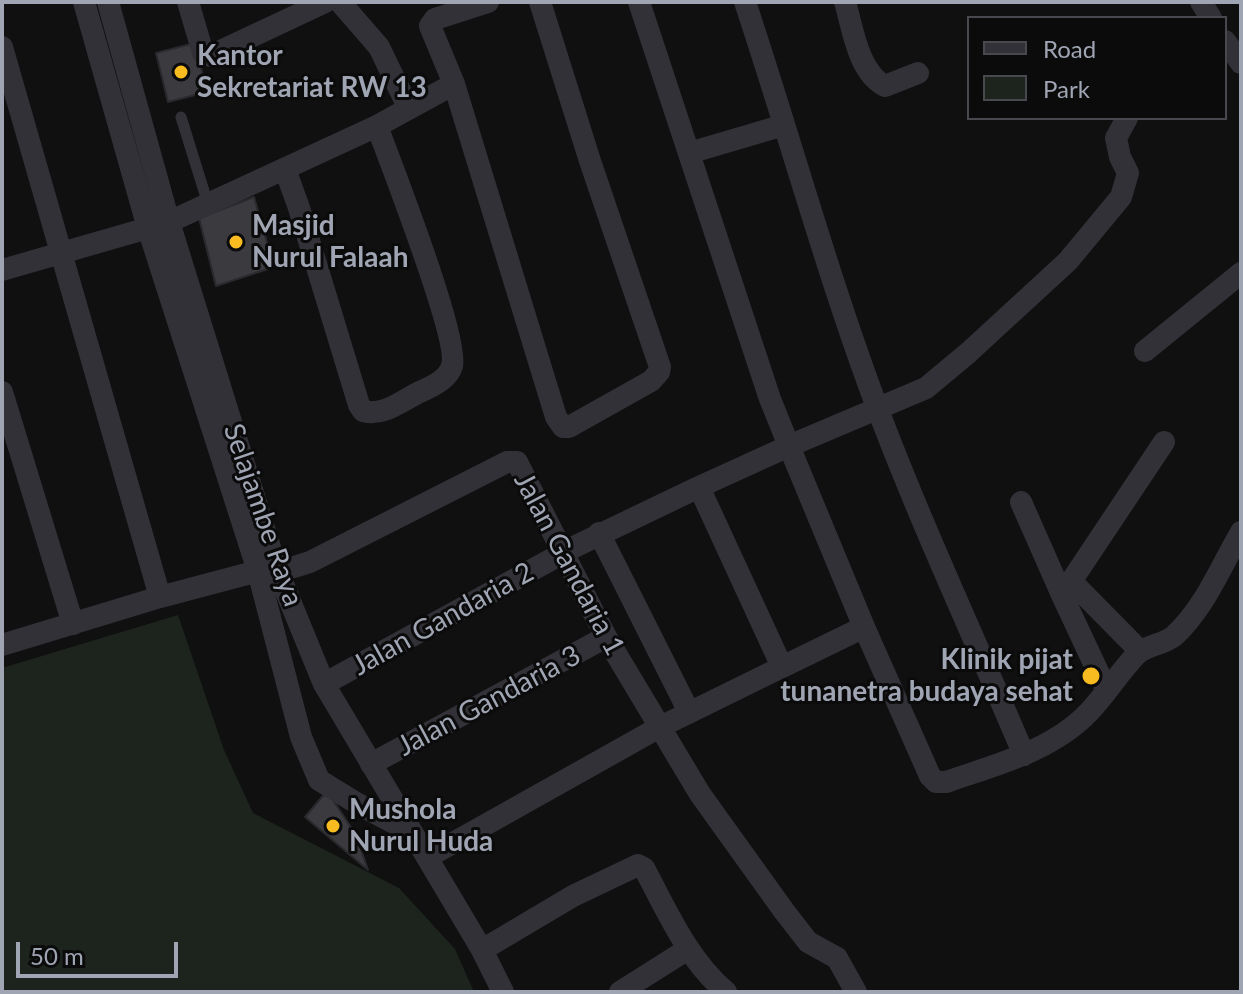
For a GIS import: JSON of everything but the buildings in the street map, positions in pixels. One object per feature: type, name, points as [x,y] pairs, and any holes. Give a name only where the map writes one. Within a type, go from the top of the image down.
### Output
[{"type":"street","points":[[84,2],[158,225]]},
{"type":"street","name":"Selajambe Raya","points":[[108,2],[158,225],[267,569],[324,684],[428,857],[503,992]]},
{"type":"street","points":[[188,2],[203,53],[210,56],[325,2]]},
{"type":"street","points":[[340,2],[379,47],[430,95]]},
{"type":"street","points":[[488,2],[431,23],[430,95],[556,417],[563,427],[574,425],[651,381],[660,367],[585,147],[540,2]]},
{"type":"street","points":[[639,2],[770,399],[864,627],[932,780],[946,782],[1024,755],[1077,724],[1140,651],[1169,640],[1191,618],[1241,532]]},
{"type":"street","points":[[745,2],[823,252],[878,409],[1024,755]]},
{"type":"street","points":[[845,2],[867,70],[874,80],[885,86],[918,73]]},
{"type":"street","points":[[1227,45],[1241,63]]},
{"type":"street","points":[[2,47],[160,597]]},
{"type":"street","points":[[2,270],[158,225],[377,126],[430,95]]},
{"type":"street","name":"Jalan Gandaria 2","points":[[324,684],[581,543],[789,446],[926,388],[1068,261],[1121,197],[1128,173],[1116,138],[1126,120]]},
{"type":"street","points":[[689,153],[784,125]]},
{"type":"street","points":[[285,169],[359,405],[363,411],[381,412],[444,379],[452,367],[452,360],[444,319],[377,126]]},
{"type":"street","points":[[1145,351],[1241,273]]},
{"type":"street","points":[[2,392],[73,624]]},
{"type":"street","points":[[1066,588],[1164,442]]},
{"type":"street","name":"Jalan Gandaria 1","points":[[267,569],[310,562],[513,461],[519,464],[581,543],[606,637],[700,794],[808,942],[837,958],[856,992]]},
{"type":"street","points":[[699,487],[782,667]]},
{"type":"street","points":[[1021,502],[1066,588],[1106,689]]},
{"type":"street","points":[[581,543],[689,712]]},
{"type":"street","points":[[2,645],[160,597],[267,569],[301,737],[319,780],[413,833]]},
{"type":"street","points":[[1066,588],[1140,651]]},
{"type":"street","points":[[428,857],[658,728],[864,627]]},
{"type":"street","name":"Jalan Gandaria 3","points":[[371,764],[606,637]]},
{"type":"street","points":[[482,950],[573,896],[635,864],[644,868],[688,949],[726,992]]},
{"type":"street","points":[[624,991],[688,949]]},
{"type":"lane","points":[[181,117],[208,204]]},
{"type":"green space","points":[[178,615],[224,750],[253,813],[399,888],[455,949],[474,992],[2,992],[2,668]]},
{"type":"place","name":"Kantor Sekretariat RW 13","points":[[181,72]]},
{"type":"place","name":"Masjid Nurul Falaah","points":[[236,242]]},
{"type":"place","name":"Klinik pijat tunanetra budaya sehat","points":[[1091,676]]},
{"type":"place","name":"Mushola Nurul Huda","points":[[333,826]]}]
